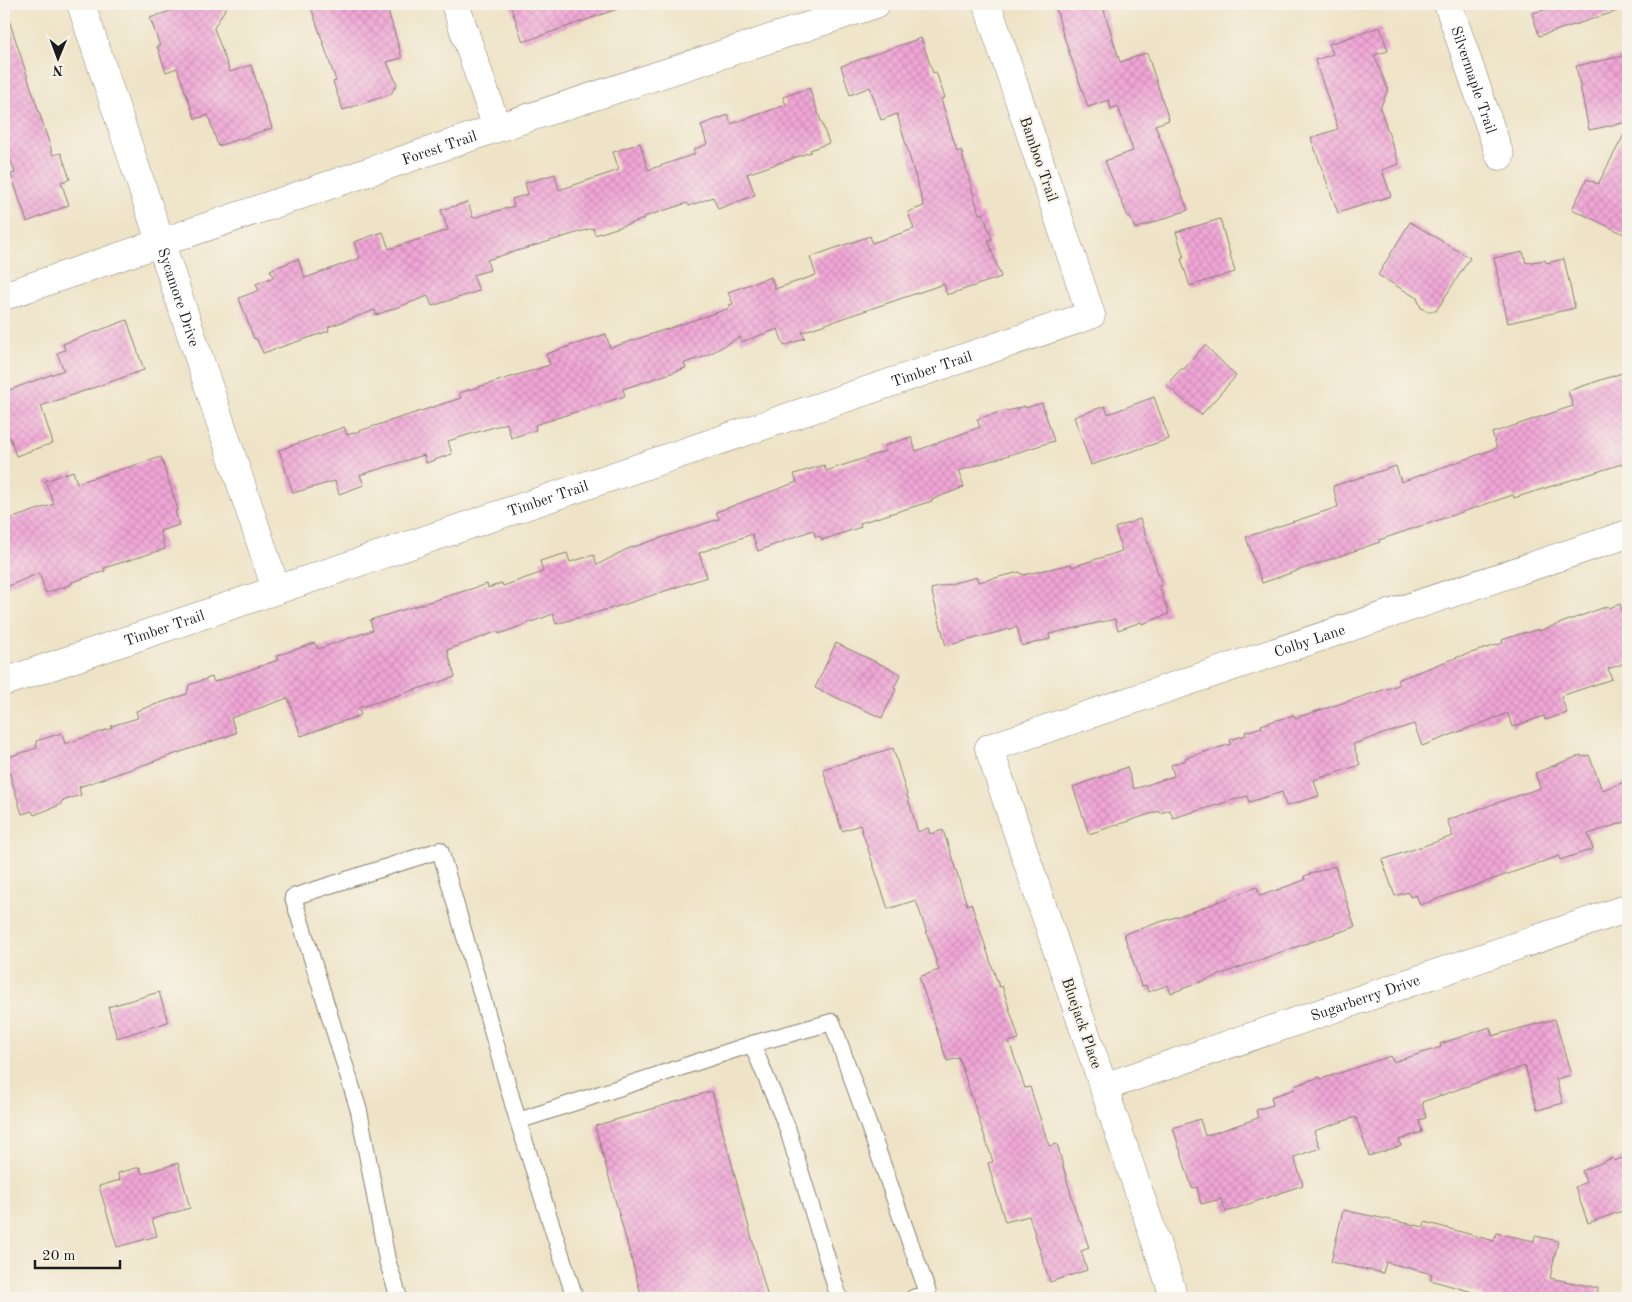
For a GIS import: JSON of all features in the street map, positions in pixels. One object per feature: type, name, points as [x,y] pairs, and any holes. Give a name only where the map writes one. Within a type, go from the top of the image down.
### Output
[{"type":"street","name":"Sycamore Drive","points":[[81,4],[276,589]]},
{"type":"street","points":[[455,4],[497,128]]},
{"type":"street","name":"Forest Trail","points":[[4,296],[497,128],[876,4]]},
{"type":"street","name":"Bamboo Trail","points":[[987,4],[1091,315]]},
{"type":"street","name":"Silvermaple Trail","points":[[1448,4],[1500,156]]},
{"type":"street","name":"Timber Trail","points":[[4,682],[1091,315]]},
{"type":"street","name":"Colby Lane","points":[[989,748],[1628,534]]},
{"type":"street","name":"Bluejack Place","points":[[989,748],[1174,1298]]},
{"type":"street","name":"Sugarberry Drive","points":[[1104,1087],[1628,908]]},
{"type":"lane","points":[[399,1298],[388,1260],[359,1111],[293,897],[440,850],[518,1121],[575,1298]]},
{"type":"lane","points":[[518,1121],[752,1044],[832,1022],[928,1294],[913,1298]]},
{"type":"lane","points":[[752,1044],[787,1127],[839,1298]]},
{"type":"building","points":[[190,4],[228,4],[214,28],[230,72],[251,65],[272,128],[218,146],[208,115],[195,119],[177,68],[166,72],[157,46],[160,46],[150,18]]},
{"type":"building","points":[[310,4],[386,4],[402,58],[387,62],[397,84],[391,94],[343,110],[333,82],[336,81]]},
{"type":"building","points":[[510,4],[619,4],[620,8],[523,42]]},
{"type":"building","points":[[1055,4],[1102,4],[1120,62],[1147,53],[1169,120],[1155,125],[1188,210],[1135,229],[1130,216],[1128,217],[1105,161],[1133,151],[1118,106],[1111,109],[1109,100],[1088,107],[1062,31]]},
{"type":"building","points":[[1542,4],[1623,4],[1624,9],[1539,36],[1532,13],[1544,10]]},
{"type":"building","points":[[9,20],[53,155],[61,153],[70,179],[61,182],[69,205],[27,222],[11,174],[15,173],[4,139],[4,21]]},
{"type":"building","points":[[1380,27],[1388,51],[1374,55],[1388,90],[1380,108],[1399,164],[1382,170],[1391,196],[1338,213],[1311,138],[1338,129],[1315,60],[1333,54],[1329,44]]},
{"type":"building","points":[[921,38],[933,73],[936,72],[945,98],[941,99],[957,152],[961,150],[979,214],[983,213],[992,239],[988,240],[1001,277],[947,295],[944,284],[802,332],[805,338],[784,346],[778,329],[741,342],[740,337],[706,356],[684,363],[686,368],[623,389],[625,396],[535,425],[536,430],[511,438],[507,423],[448,441],[452,454],[426,463],[424,455],[360,475],[364,485],[339,494],[335,481],[293,493],[279,450],[344,427],[347,435],[461,398],[459,393],[550,365],[546,354],[606,334],[610,348],[730,308],[729,305],[733,304],[728,292],[771,277],[775,289],[816,275],[810,257],[870,236],[872,243],[914,229],[908,212],[924,206],[897,114],[881,120],[870,87],[850,95],[841,66]]},
{"type":"building","points":[[1628,55],[1628,122],[1589,130],[1576,66]]},
{"type":"building","points":[[809,88],[829,143],[810,150],[811,152],[747,174],[755,195],[718,209],[713,197],[689,206],[687,203],[595,235],[593,228],[487,260],[490,270],[473,275],[479,291],[432,306],[428,296],[376,315],[375,310],[328,327],[329,331],[263,353],[256,338],[254,339],[239,298],[259,290],[256,284],[274,277],[270,270],[298,259],[305,278],[360,258],[354,242],[383,232],[389,249],[448,230],[441,210],[468,202],[473,218],[514,206],[512,199],[528,194],[525,183],[555,174],[559,190],[619,170],[613,152],[640,143],[648,170],[695,154],[693,150],[707,144],[701,125],[728,115],[731,124],[786,105],[783,97]]},
{"type":"building","points":[[1628,127],[1628,236],[1572,209],[1587,179],[1598,184]]},
{"type":"building","points":[[1220,219],[1235,272],[1190,286],[1181,259],[1184,258],[1176,232]]},
{"type":"building","points":[[1410,222],[1470,258],[1436,311],[1427,311],[1421,308],[1417,298],[1378,275]]},
{"type":"building","points":[[1523,252],[1526,263],[1545,260],[1546,263],[1564,259],[1575,308],[1508,323],[1494,258]]},
{"type":"building","points":[[127,320],[144,370],[41,406],[53,443],[16,456],[10,437],[4,439],[4,392],[64,370],[57,353],[65,350],[63,344]]},
{"type":"building","points":[[1205,345],[1236,376],[1201,415],[1166,385],[1181,369],[1184,369]]},
{"type":"building","points":[[1628,371],[1628,462],[1514,498],[1513,495],[1379,540],[1380,542],[1262,583],[1246,537],[1338,507],[1333,486],[1396,466],[1401,482],[1497,448],[1492,433],[1573,406],[1568,391]]},
{"type":"building","points":[[1154,397],[1169,439],[1091,465],[1074,417],[1105,406],[1108,414]]},
{"type":"building","points":[[1042,403],[1054,441],[958,471],[964,487],[932,501],[860,523],[861,527],[822,540],[820,536],[816,537],[813,530],[758,551],[752,534],[699,553],[707,577],[626,604],[556,624],[553,614],[499,634],[498,631],[447,650],[455,677],[358,708],[361,715],[301,736],[288,698],[231,718],[236,733],[79,787],[81,795],[62,801],[60,805],[34,815],[32,811],[22,814],[5,758],[37,748],[36,741],[62,733],[65,744],[112,728],[111,726],[138,718],[136,711],[187,694],[189,685],[212,677],[214,682],[278,660],[276,656],[315,643],[318,649],[373,630],[370,620],[487,584],[488,588],[502,583],[503,586],[543,572],[540,561],[567,553],[570,562],[594,555],[597,565],[627,549],[719,519],[716,512],[797,482],[794,474],[824,465],[826,471],[886,451],[884,446],[911,437],[916,451],[980,427],[977,419],[1007,410],[1025,406],[1025,408]]},
{"type":"building","points":[[161,457],[178,510],[175,511],[179,525],[160,531],[165,549],[104,568],[105,571],[46,593],[39,573],[4,588],[4,521],[54,504],[45,481],[73,471],[77,483]]},
{"type":"building","points":[[1140,519],[1162,585],[1159,586],[1169,614],[1118,630],[1115,619],[1049,634],[1050,639],[1022,646],[1017,627],[946,646],[931,589],[977,577],[978,582],[1020,572],[1023,575],[1071,564],[1072,567],[1122,551],[1115,528]]},
{"type":"building","points":[[1620,604],[1628,628],[1628,662],[1608,669],[1612,679],[1561,696],[1567,713],[1545,720],[1544,716],[1512,727],[1508,713],[1422,746],[1414,724],[1353,744],[1360,765],[1314,780],[1319,796],[1286,806],[1282,792],[1249,802],[1247,796],[1173,818],[1170,810],[1160,813],[1159,811],[1089,834],[1073,787],[1127,767],[1134,789],[1174,776],[1171,765],[1186,760],[1185,758],[1231,744],[1230,740],[1246,735],[1245,732],[1262,727],[1261,725],[1294,715],[1295,718],[1399,685],[1397,680],[1458,657],[1503,643],[1502,640],[1526,632],[1539,629],[1539,631],[1608,606],[1609,608]]},
{"type":"building","points":[[836,643],[901,674],[882,718],[815,688]]},
{"type":"building","points":[[893,748],[918,832],[928,828],[930,834],[943,830],[967,905],[971,903],[999,987],[1002,986],[1019,1039],[1009,1042],[1025,1088],[1030,1087],[1049,1146],[1057,1144],[1078,1220],[1080,1220],[1089,1248],[1081,1251],[1087,1270],[1050,1282],[1029,1216],[1005,1222],[988,1163],[993,1162],[959,1058],[947,1061],[919,977],[939,970],[916,900],[888,909],[860,825],[842,831],[823,769]]},
{"type":"building","points":[[1581,755],[1582,757],[1589,755],[1602,790],[1628,781],[1628,821],[1588,834],[1593,849],[1560,860],[1559,856],[1420,905],[1416,895],[1410,897],[1408,892],[1395,896],[1382,860],[1453,836],[1447,820],[1540,788],[1535,773]]},
{"type":"building","points":[[1335,866],[1355,927],[1171,993],[1168,985],[1148,992],[1146,985],[1141,986],[1124,934],[1197,910],[1257,887],[1260,896],[1305,880],[1304,876]]},
{"type":"building","points":[[159,992],[168,1022],[117,1038],[108,1007]]},
{"type":"building","points":[[1555,1019],[1571,1075],[1556,1079],[1563,1103],[1537,1110],[1525,1066],[1422,1102],[1426,1118],[1419,1120],[1422,1132],[1399,1140],[1401,1146],[1369,1156],[1356,1117],[1314,1131],[1320,1148],[1294,1157],[1303,1185],[1226,1212],[1221,1199],[1201,1204],[1197,1187],[1192,1188],[1173,1128],[1200,1119],[1205,1136],[1258,1118],[1256,1110],[1273,1105],[1271,1097],[1295,1089],[1294,1086],[1320,1077],[1321,1079],[1391,1056],[1393,1062],[1441,1047],[1440,1044],[1490,1027],[1492,1036]]},
{"type":"building","points":[[712,1091],[768,1298],[642,1298],[595,1126]]},
{"type":"building","points":[[1628,1156],[1628,1209],[1588,1223],[1575,1187],[1586,1182],[1582,1171],[1613,1158],[1614,1161]]},
{"type":"building","points":[[178,1163],[190,1208],[152,1219],[157,1236],[117,1247],[99,1186],[120,1180],[118,1173],[140,1167],[142,1174]]},
{"type":"building","points":[[1343,1210],[1424,1227],[1425,1222],[1494,1241],[1496,1233],[1534,1241],[1535,1236],[1558,1241],[1550,1278],[1598,1288],[1597,1298],[1482,1298],[1483,1295],[1430,1280],[1432,1274],[1386,1262],[1383,1273],[1331,1262]]}]
